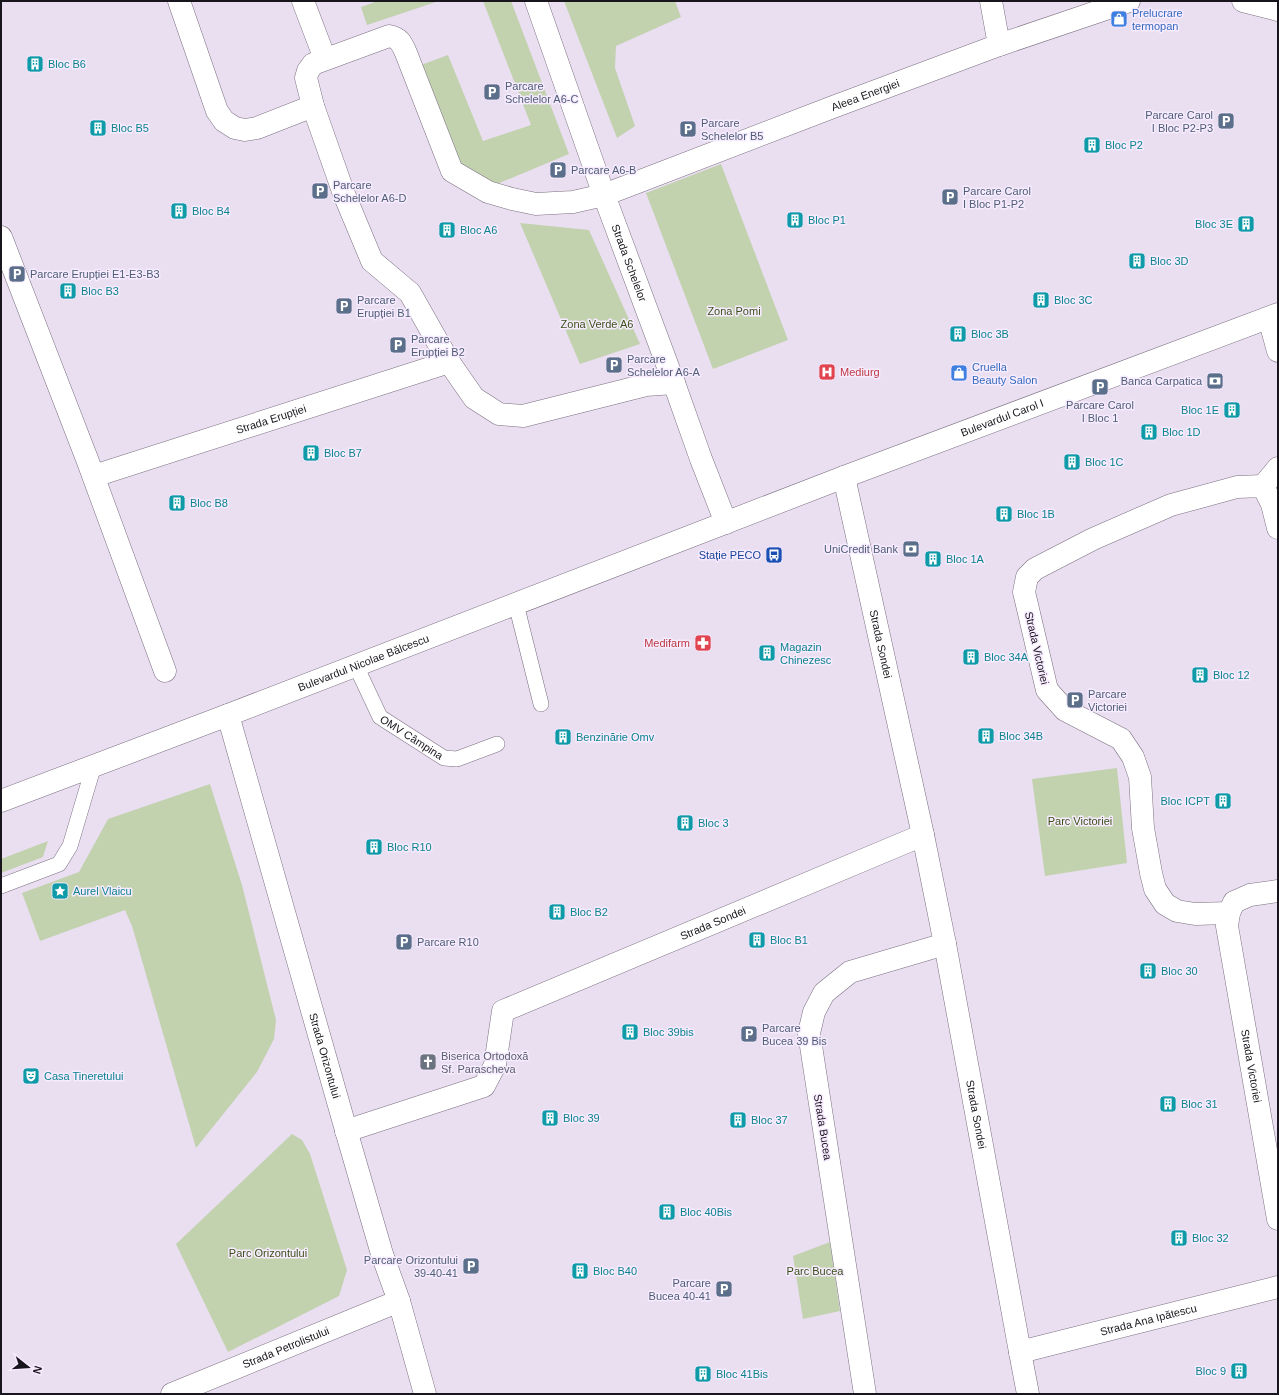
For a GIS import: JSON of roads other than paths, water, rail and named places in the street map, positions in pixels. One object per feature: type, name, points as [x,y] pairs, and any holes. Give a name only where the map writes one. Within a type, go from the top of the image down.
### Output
[{"type":"street","points":[[179,1],[217,110],[224,121],[235,128],[245,130],[251,129],[313,106]]},
{"type":"street","points":[[303,1],[325,59]]},
{"type":"street","name":"Strada Schelelor","points":[[536,1],[604,195],[726,523]]},
{"type":"street","points":[[991,1],[999,45]]},
{"type":"street","name":"Aleea Energiei","points":[[674,383],[646,385],[523,416],[499,414],[474,398],[449,362],[410,293],[372,260],[344,194],[313,106],[306,78],[308,71],[313,64],[389,36],[396,37],[400,41],[406,53],[452,171],[488,192],[512,199],[536,204],[573,202],[604,195],[999,45],[1129,1]]},
{"type":"street","points":[[1243,1],[1278,10]]},
{"type":"street","points":[[1,237],[94,476],[165,671]]},
{"type":"street","points":[[1273,316],[1278,351]]},
{"type":"street","name":"Bulevardul Carol I","points":[[726,523],[844,477],[1273,316]]},
{"type":"street","name":"Strada Erupției","points":[[94,476],[449,362]]},
{"type":"street","points":[[1278,468],[1263,486],[1272,504],[1278,528]]},
{"type":"street","name":"Strada Sondei","points":[[844,477],[923,835],[945,944],[1028,1394]]},
{"type":"street","name":"Strada Victoriei","points":[[1263,486],[1236,487],[1171,505],[1093,539],[1035,569],[1027,577],[1024,592],[1048,690],[1065,710],[1121,739],[1133,757],[1140,777],[1144,828],[1155,889],[1165,904],[1177,911],[1195,914],[1229,913],[1227,926],[1278,1219]]},
{"type":"street","name":"Bulevardul Nicolae Bălcescu","points":[[1,801],[726,523]]},
{"type":"street","name":"Strada Orizontului","points":[[228,715],[346,1131],[382,1254],[399,1301],[425,1394]]},
{"type":"street","name":"Strada Sondei","points":[[346,1131],[484,1086],[495,1065],[503,1011],[923,835]]},
{"type":"street","points":[[1229,913],[1234,902],[1250,895],[1278,891]]},
{"type":"street","name":"Strada Bucea","points":[[865,1394],[809,1033],[814,1012],[824,993],[850,972],[945,944]]},
{"type":"street","name":"Strada Ana Ipătescu","points":[[1020,1352],[1278,1287]]},
{"type":"street","name":"Strada Petrolistului","points":[[172,1394],[399,1301]]},
{"type":"lane","points":[[516,604],[541,704]]},
{"type":"lane","name":"OMV Câmpina","points":[[356,666],[380,717],[444,758],[457,759],[496,744]]},
{"type":"lane","points":[[1,886],[59,864],[70,846],[94,765]]},
{"type":"place","name":"Prelucrare termopan","points":[[1119,19]]},
{"type":"place","name":"Bloc B6","points":[[35,64]]},
{"type":"place","name":"Parcare Schelelor A6-C","points":[[492,92]]},
{"type":"place","name":"Parcare Carol I Bloc P2-P3","points":[[1226,121]]},
{"type":"place","name":"Bloc B5","points":[[98,128]]},
{"type":"place","name":"Parcare Schelelor B5","points":[[688,129]]},
{"type":"place","name":"Bloc P2","points":[[1092,145]]},
{"type":"place","name":"Parcare A6-B","points":[[558,170]]},
{"type":"place","name":"Parcare Schelelor A6-D","points":[[320,191]]},
{"type":"place","name":"Parcare Carol I Bloc P1-P2","points":[[950,197]]},
{"type":"place","name":"Bloc B4","points":[[179,211]]},
{"type":"place","name":"Bloc P1","points":[[795,220]]},
{"type":"place","name":"Bloc 3E","points":[[1246,224]]},
{"type":"place","name":"Bloc A6","points":[[447,230]]},
{"type":"place","name":"Bloc 3D","points":[[1137,261]]},
{"type":"place","name":"Parcare Erupției E1-E3-B3","points":[[17,274]]},
{"type":"place","name":"Bloc B3","points":[[68,291]]},
{"type":"place","name":"Bloc 3C","points":[[1041,300]]},
{"type":"place","name":"Parcare Erupției B1","points":[[344,306]]},
{"type":"place","name":"Bloc 3B","points":[[958,334]]},
{"type":"place","name":"Parcare Erupției B2","points":[[398,345]]},
{"type":"place","name":"Parcare Schelelor A6-A","points":[[614,365]]},
{"type":"place","name":"Mediurg","points":[[827,372]]},
{"type":"place","name":"Cruella Beauty Salon","points":[[959,373]]},
{"type":"place","name":"Banca Carpatica","points":[[1215,381]]},
{"type":"place","name":"Parcare Carol I Bloc 1","points":[[1100,387]]},
{"type":"place","name":"Bloc 1E","points":[[1232,410]]},
{"type":"place","name":"Bloc 1D","points":[[1149,432]]},
{"type":"place","name":"Bloc B7","points":[[311,453]]},
{"type":"place","name":"Bloc 1C","points":[[1072,462]]},
{"type":"place","name":"Bloc B8","points":[[177,503]]},
{"type":"place","name":"Bloc 1B","points":[[1004,514]]},
{"type":"place","name":"UniCredit Bank","points":[[911,549]]},
{"type":"place","name":"Stație PECO","points":[[774,555]]},
{"type":"place","name":"Bloc 1A","points":[[933,559]]},
{"type":"place","name":"Medifarm","points":[[703,643]]},
{"type":"place","name":"Magazin Chinezesc","points":[[767,653]]},
{"type":"place","name":"Bloc 34A","points":[[971,657]]},
{"type":"place","name":"Bloc 12","points":[[1200,675]]},
{"type":"place","name":"Parcare Victoriei","points":[[1075,700]]},
{"type":"place","name":"Bloc 34B","points":[[986,736]]},
{"type":"place","name":"Benzinărie Omv","points":[[563,737]]},
{"type":"place","name":"Bloc ICPT","points":[[1223,801]]},
{"type":"place","name":"Bloc 3","points":[[685,823]]},
{"type":"place","name":"Bloc R10","points":[[374,847]]},
{"type":"place","name":"Aurel Vlaicu","points":[[60,891]]},
{"type":"place","name":"Bloc B2","points":[[557,912]]},
{"type":"place","name":"Bloc B1","points":[[757,940]]},
{"type":"place","name":"Parcare R10","points":[[404,942]]},
{"type":"place","name":"Bloc 30","points":[[1148,971]]},
{"type":"place","name":"Bloc 39bis","points":[[630,1032]]},
{"type":"place","name":"Parcare Bucea 39 Bis","points":[[749,1034]]},
{"type":"place","name":"Biserica Ortodoxă Sf. Parascheva","points":[[428,1062]]},
{"type":"place","name":"Casa Tineretului","points":[[31,1076]]},
{"type":"place","name":"Bloc 31","points":[[1168,1104]]},
{"type":"place","name":"Bloc 39","points":[[550,1118]]},
{"type":"place","name":"Bloc 37","points":[[738,1120]]},
{"type":"place","name":"Bloc 40Bis","points":[[667,1212]]},
{"type":"place","name":"Bloc 32","points":[[1179,1238]]},
{"type":"place","name":"Parcare Orizontului 39-40-41","points":[[471,1266]]},
{"type":"place","name":"Bloc B40","points":[[580,1271]]},
{"type":"place","name":"Parcare Bucea 40-41","points":[[724,1289]]},
{"type":"place","name":"Bloc 9","points":[[1239,1371]]},
{"type":"place","name":"Bloc 41Bis","points":[[703,1374]]},
{"type":"park label","name":"Zona Pomi","points":[[734,311]]},
{"type":"park label","name":"Zona Verde A6","points":[[597,324]]},
{"type":"park label","name":"Parc Victoriei","points":[[1080,821]]},
{"type":"park label","name":"Parc Orizontului","points":[[268,1253]]},
{"type":"park label","name":"Parc Bucea","points":[[815,1271]]}]
